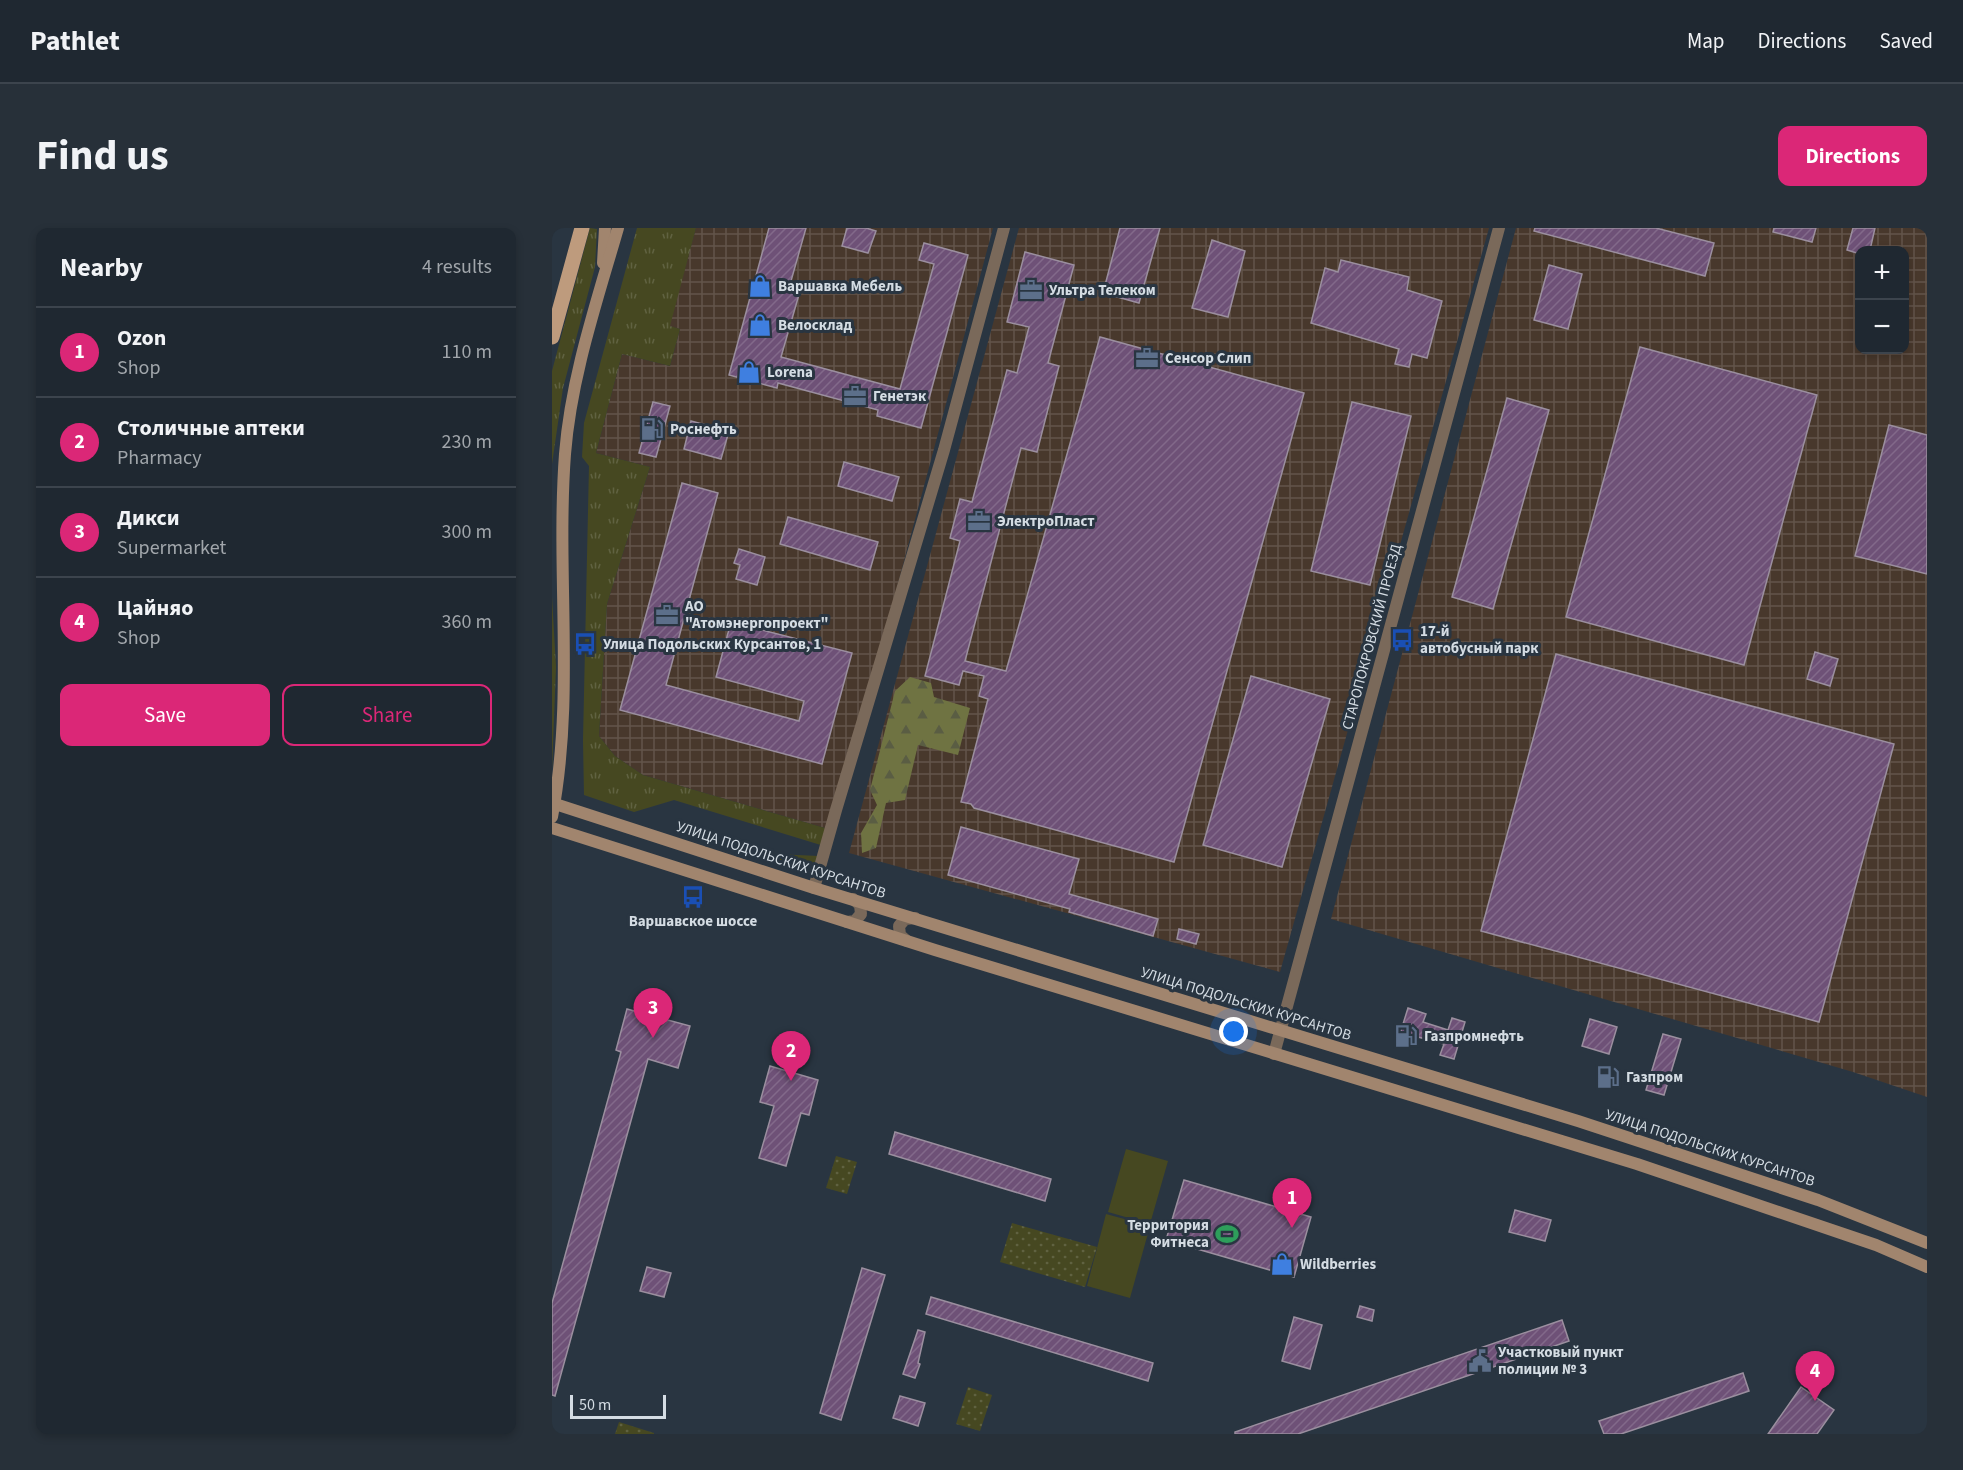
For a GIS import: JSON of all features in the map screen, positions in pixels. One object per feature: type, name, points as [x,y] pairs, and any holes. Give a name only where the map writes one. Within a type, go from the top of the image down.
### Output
[{"type":"main road","points":[[552,338],[582,228]]},
{"type":"main road","points":[[601,285],[605,228]]},
{"type":"main road","points":[[553,808],[565,698],[562,518],[565,452],[571,408],[601,285],[618,228]]},
{"type":"main road","name":"УЛИЦА ПОДОЛЬСКИХ КУРСАНТОВ","points":[[553,808],[1578,1121],[1828,1204],[1927,1243]]},
{"type":"main road","points":[[552,828],[907,941],[1637,1164],[1876,1245],[1927,1267]]},
{"type":"street","points":[[814,888],[944,450],[1004,228]]},
{"type":"street","name":"СТАРОПОКРОВСКИЙ ПРОЕЗД","points":[[1274,1054],[1499,228]]},
{"type":"street","points":[[847,922],[855,921],[861,914],[860,905],[854,899]]},
{"type":"street","points":[[907,941],[900,935],[899,926],[905,919],[915,918]]},
{"type":"shaded area","points":[[696,228],[993,228],[832,830],[643,775],[615,756],[599,736],[607,604],[650,467],[596,453],[622,354],[670,366],[680,329],[669,326]]},
{"type":"shaded area","points":[[1019,228],[1489,228],[1280,972],[849,853]]},
{"type":"shaded area","points":[[1516,228],[1927,228],[1927,1097],[1853,1072],[1331,919]]},
{"type":"green space","points":[[590,228],[597,229],[595,267],[563,388],[552,464],[552,371]]},
{"type":"green space","points":[[637,228],[696,228],[670,326],[680,329],[670,366],[622,354],[596,453],[650,467],[607,604],[599,736],[615,756],[643,775],[832,830],[824,846],[674,800],[634,812],[584,795],[583,740],[589,466],[582,457],[584,423]]},
{"type":"green space","points":[[552,597],[556,667],[552,770]]},
{"type":"green space","points":[[910,677],[931,683],[934,697],[970,708],[958,755],[918,745],[905,800],[886,803],[876,848],[862,853],[861,833],[877,805],[870,790],[895,691]]},
{"type":"green space","points":[[746,845],[775,854],[819,856],[805,869],[771,858]]},
{"type":"green space","points":[[1126,1149],[1168,1161],[1150,1224],[1108,1212]]},
{"type":"green space","points":[[836,1156],[857,1162],[847,1194],[826,1188]]},
{"type":"green space","points":[[1106,1214],[1150,1226],[1130,1298],[1087,1286]]},
{"type":"green space","points":[[1012,1223],[1097,1247],[1085,1287],[1000,1262]]},
{"type":"green space","points":[[968,1387],[992,1395],[980,1431],[956,1424]]},
{"type":"green space","points":[[619,1422],[654,1433],[654,1434],[615,1434]]},
{"type":"building","points":[[769,228],[806,228],[789,288],[800,291],[781,357],[900,389],[934,264],[919,260],[924,243],[968,255],[921,428],[877,416],[878,410],[778,383],[777,388],[729,375]]},
{"type":"building","points":[[847,228],[866,228],[876,231],[868,253],[842,246]]},
{"type":"building","points":[[1120,228],[1160,228],[1139,303],[1103,293]]},
{"type":"building","points":[[1535,228],[1656,228],[1714,243],[1705,276],[1534,231]]},
{"type":"building","points":[[1774,228],[1816,228],[1812,242],[1773,232]]},
{"type":"building","points":[[1853,228],[1875,228],[1871,246],[1855,246],[1855,252],[1847,250]]},
{"type":"building","points":[[1212,240],[1245,251],[1228,317],[1192,308]]},
{"type":"building","points":[[1025,252],[1074,265],[1048,363],[1059,366],[1037,452],[1021,448],[965,661],[1006,671],[1100,337],[1304,393],[1174,862],[974,808],[971,804],[961,802],[988,699],[979,696],[984,676],[963,671],[959,685],[925,676],[960,541],[950,538],[960,499],[972,502],[1007,370],[1017,373],[1029,327],[1007,322]]},
{"type":"building","points":[[1341,260],[1409,277],[1407,290],[1442,301],[1427,358],[1412,354],[1409,367],[1395,364],[1399,349],[1311,323],[1325,268],[1338,272]]},
{"type":"building","points":[[1549,265],[1582,274],[1568,329],[1534,320]]},
{"type":"building","points":[[1640,347],[1817,395],[1744,665],[1566,617]]},
{"type":"building","points":[[1507,398],[1549,410],[1493,609],[1452,597]]},
{"type":"building","points":[[653,402],[670,406],[656,457],[639,453]]},
{"type":"building","points":[[1352,402],[1411,416],[1370,585],[1311,571]]},
{"type":"building","points":[[691,421],[729,431],[721,459],[684,449]]},
{"type":"building","points":[[1889,425],[1927,435],[1927,574],[1855,556]]},
{"type":"building","points":[[844,462],[899,477],[892,501],[838,486]]},
{"type":"building","points":[[682,483],[718,493],[666,685],[799,721],[804,701],[716,677],[731,622],[852,653],[822,764],[620,710]]},
{"type":"building","points":[[788,517],[878,542],[870,570],[780,544]]},
{"type":"building","points":[[739,549],[765,557],[757,585],[736,579],[740,565],[734,563]]},
{"type":"building","points":[[1815,652],[1838,659],[1830,686],[1807,679]]},
{"type":"building","points":[[1556,654],[1894,744],[1819,1022],[1481,931]]},
{"type":"building","points":[[1251,676],[1330,699],[1282,867],[1203,845]]},
{"type":"building","points":[[961,827],[1079,859],[1069,894],[1158,919],[1153,936],[1069,912],[1070,909],[948,875]]},
{"type":"building","points":[[1179,929],[1199,934],[1196,944],[1177,939]]},
{"type":"building","points":[[1408,1008],[1426,1014],[1423,1022],[1448,1030],[1452,1018],[1465,1022],[1454,1059],[1440,1055],[1444,1044],[1418,1037],[1416,1042],[1399,1037]]},
{"type":"building","points":[[627,1009],[690,1026],[678,1068],[648,1059],[555,1396],[552,1395],[552,1303],[621,1052],[616,1050]]},
{"type":"building","points":[[1590,1019],[1617,1027],[1609,1054],[1582,1046]]},
{"type":"building","points":[[1663,1034],[1681,1039],[1664,1095],[1646,1090]]},
{"type":"building","points":[[770,1066],[818,1080],[809,1115],[801,1113],[786,1166],[759,1158],[774,1106],[760,1102]]},
{"type":"building","points":[[895,1132],[1051,1179],[1045,1201],[889,1154]]},
{"type":"building","points":[[1184,1180],[1311,1217],[1294,1277],[1166,1240]]},
{"type":"building","points":[[1515,1210],[1551,1220],[1545,1241],[1509,1232]]},
{"type":"building","points":[[647,1267],[671,1273],[664,1297],[640,1291]]},
{"type":"building","points":[[862,1268],[885,1275],[841,1420],[820,1413]]},
{"type":"building","points":[[931,1297],[1153,1363],[1148,1381],[926,1314]]},
{"type":"building","points":[[1360,1306],[1374,1310],[1372,1321],[1357,1317]]},
{"type":"building","points":[[1294,1317],[1322,1325],[1310,1369],[1282,1361]]},
{"type":"building","points":[[1562,1320],[1569,1341],[1298,1434],[1235,1434],[1235,1432]]},
{"type":"building","points":[[918,1330],[925,1332],[918,1363],[920,1364],[915,1378],[903,1374]]},
{"type":"building","points":[[1743,1373],[1749,1391],[1621,1434],[1604,1434],[1599,1421]]},
{"type":"building","points":[[1801,1387],[1834,1410],[1817,1434],[1768,1434]]},
{"type":"building","points":[[900,1396],[925,1403],[918,1426],[893,1418]]},
{"type":"place","name":"Варшавка Мебель","points":[[760,286]]},
{"type":"place","name":"Ультра Телеком","points":[[1031,290]]},
{"type":"place","name":"Велосклад","points":[[760,325]]},
{"type":"place","name":"Сенсор Слип","points":[[1147,358]]},
{"type":"place","name":"Lorena","points":[[749,372]]},
{"type":"place","name":"Генетэк","points":[[855,396]]},
{"type":"place","name":"Роснефть","points":[[652,429]]},
{"type":"place","name":"ЭлектроПласт","points":[[979,521]]},
{"type":"place","name":"АО \"Атомэнергопроект\"","points":[[667,615]]},
{"type":"place","name":"17-й автобусный парк","points":[[1402,640]]},
{"type":"place","name":"Улица Подольских Курсантов, 1","points":[[585,644]]},
{"type":"place","name":"Варшавское шоссе","points":[[693,897]]},
{"type":"place","name":"Газпромнефть","points":[[1406,1036]]},
{"type":"place","name":"Дикси","points":[[653,1038]]},
{"type":"place","name":"Газпром","points":[[1608,1077]]},
{"type":"place","name":"Столичные аптеки","points":[[791,1081]]},
{"type":"place","name":"Ozon","points":[[1292,1228]]},
{"type":"place","name":"Территория Фитнеса","points":[[1227,1234]]},
{"type":"place","name":"Wildberries","points":[[1282,1264]]},
{"type":"place","name":"Участковый пункт полиции № 3","points":[[1480,1361]]},
{"type":"place","name":"Цайняо","points":[[1815,1401]]}]
